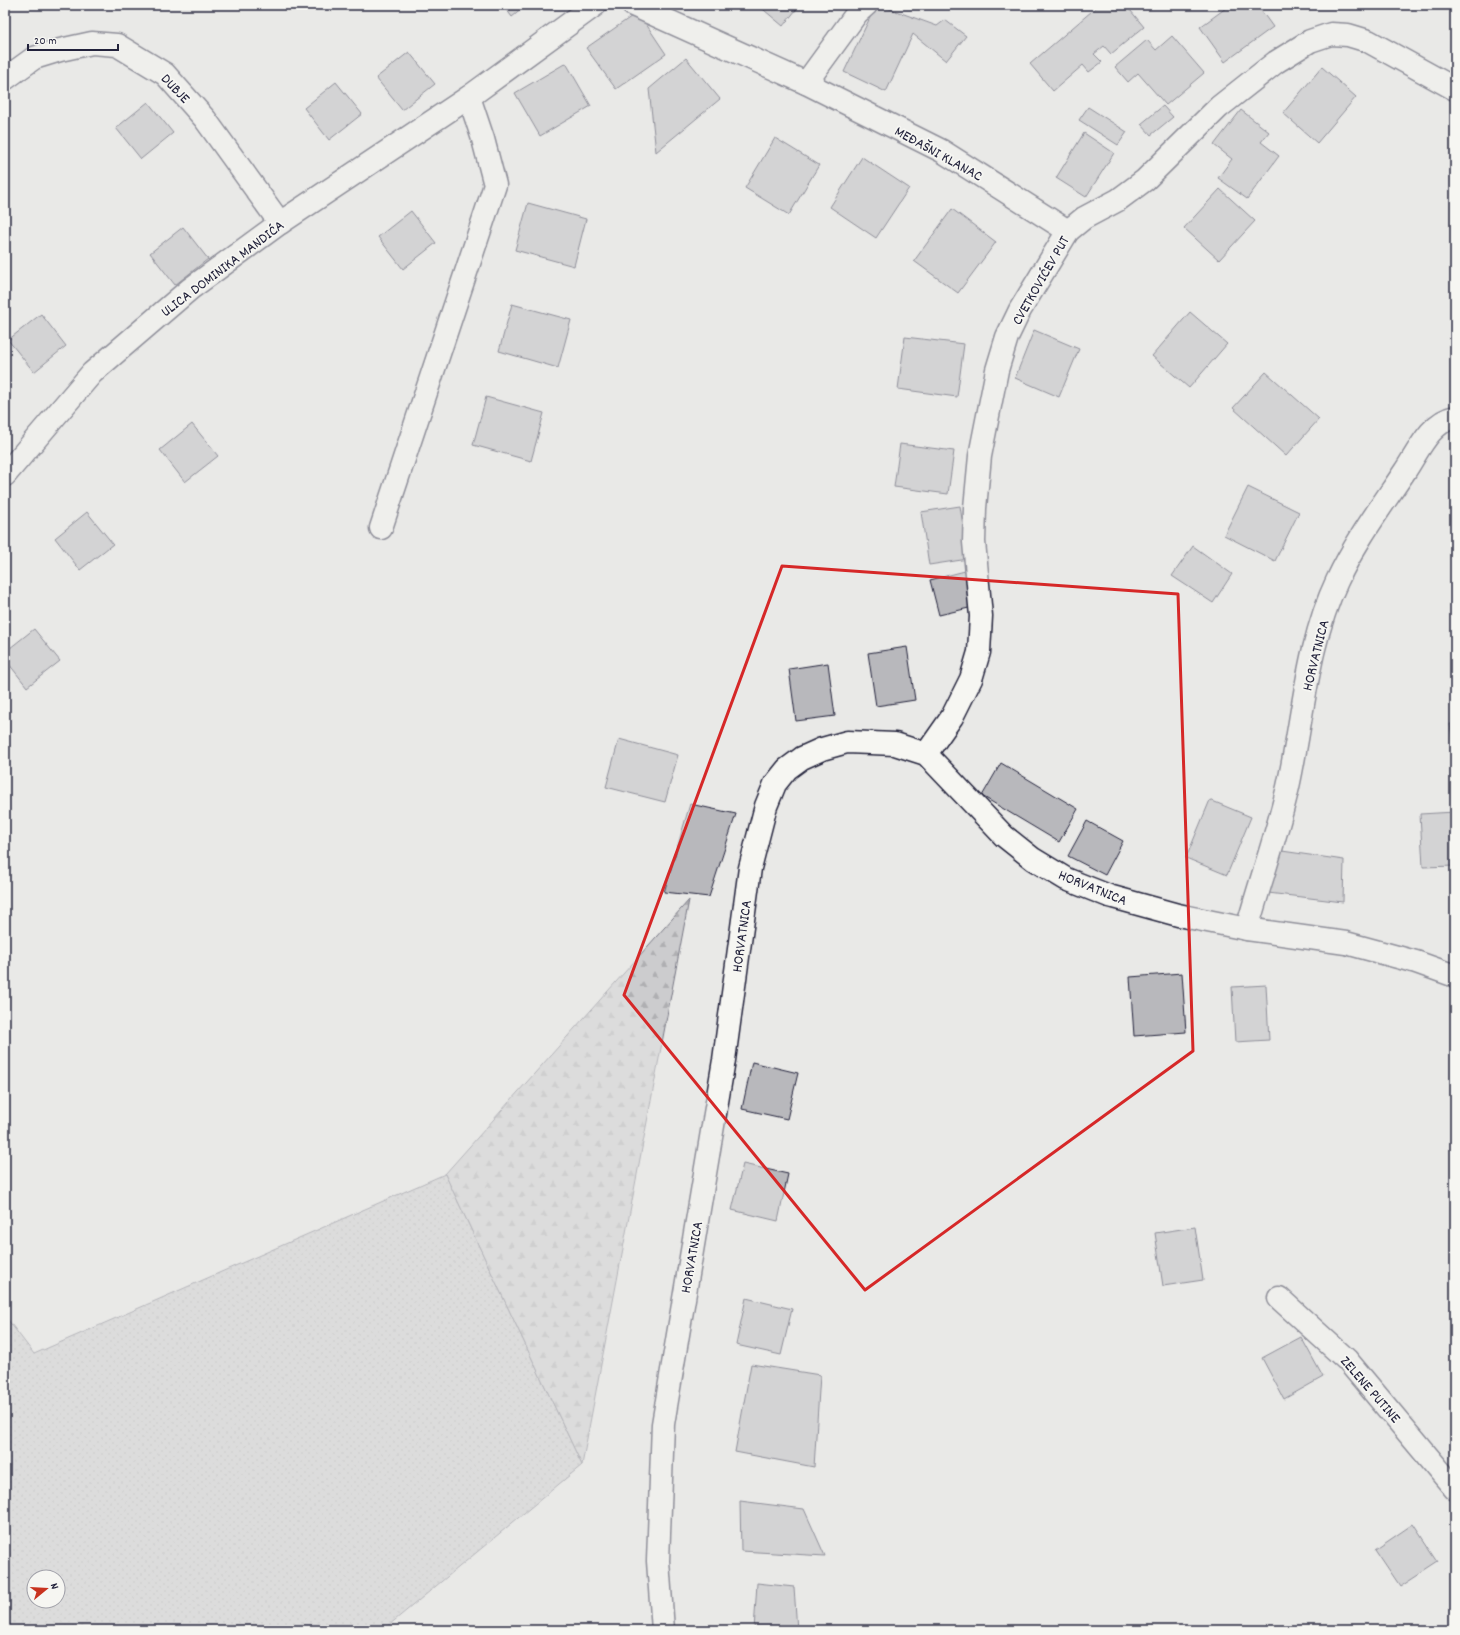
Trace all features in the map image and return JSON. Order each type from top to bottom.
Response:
[{"type":"street","name":"ULICA DOMINIKA MANDIĆA","points":[[5,474],[92,373],[190,288],[280,223],[468,96],[595,5]]},
{"type":"street","name":"MEĐAŠNI KLANAC","points":[[633,5],[806,83],[942,151],[1068,231]]},
{"type":"street","points":[[806,83],[857,13],[866,5]]},
{"type":"street","name":"CVETKOVIĆEV PUT","points":[[926,754],[952,717],[971,679],[979,652],[981,616],[974,542],[975,508],[980,456],[997,370],[1007,337],[1020,310],[1068,231],[1084,218],[1118,200],[1145,180],[1219,107],[1276,62],[1310,41],[1331,34],[1348,35],[1368,41],[1455,88]]},
{"type":"street","name":"DUBJE","points":[[5,79],[34,58],[60,50],[92,43],[116,45],[165,74],[205,119],[280,223]]},
{"type":"street","points":[[381,528],[495,185],[484,139],[468,96]]},
{"type":"street","name":"HORVATNICA","points":[[1247,929],[1288,787],[1306,690],[1320,627],[1337,582],[1365,532],[1432,430],[1450,418],[1455,417]]},
{"type":"street","name":"HORVATNICA","points":[[663,1630],[658,1561],[663,1424],[724,1060],[750,868],[766,806],[775,784],[787,769],[802,758],[822,749],[847,742],[877,742],[895,744],[926,754],[1004,836],[1033,859],[1066,879],[1116,899],[1178,915],[1247,929],[1346,943],[1416,962],[1455,976]]},
{"type":"street","name":"ZELENE PUTINE","points":[[1279,1298],[1347,1360],[1455,1488]]},
{"type":"highlighted area","points":[[782,566],[1178,594],[1193,1051],[865,1290],[624,995]]},
{"type":"green space","points":[[689,900],[582,1465],[445,1174]]},
{"type":"green space","points":[[445,1174],[582,1465],[383,1630],[5,1630],[5,1316],[34,1354]]},
{"type":"building","points":[[503,5],[527,5],[512,17]]},
{"type":"building","points":[[758,5],[800,5],[783,26]]},
{"type":"building","points":[[876,5],[937,26],[945,20],[966,36],[946,61],[913,34],[886,92],[844,72]]},
{"type":"building","points":[[1099,5],[1126,5],[1144,27],[1111,54],[1104,46],[1094,54],[1102,62],[1089,72],[1083,65],[1053,91],[1030,64]]},
{"type":"building","points":[[1230,5],[1257,5],[1273,27],[1225,62],[1200,27]]},
{"type":"building","points":[[638,12],[666,54],[616,89],[586,48]]},
{"type":"building","points":[[1172,36],[1204,73],[1166,105],[1138,73],[1128,82],[1115,67],[1147,40],[1156,50]]},
{"type":"building","points":[[409,52],[435,84],[402,110],[376,78]]},
{"type":"building","points":[[686,58],[720,99],[656,152],[649,89]]},
{"type":"building","points":[[566,63],[591,106],[540,136],[515,93]]},
{"type":"building","points":[[1322,67],[1356,97],[1317,143],[1283,113]]},
{"type":"building","points":[[336,82],[362,114],[329,140],[304,108]]},
{"type":"building","points":[[148,102],[173,133],[141,159],[116,128]]},
{"type":"building","points":[[1163,106],[1173,117],[1151,135],[1141,124]]},
{"type":"building","points":[[1088,107],[1127,132],[1118,145],[1079,120]]},
{"type":"building","points":[[1241,110],[1269,132],[1261,142],[1279,156],[1247,199],[1218,178],[1232,159],[1214,145]]},
{"type":"building","points":[[1084,133],[1114,153],[1086,197],[1056,178]]},
{"type":"building","points":[[775,138],[819,165],[789,215],[745,188]]},
{"type":"building","points":[[862,157],[909,188],[876,238],[830,207]]},
{"type":"building","points":[[1220,189],[1255,221],[1219,260],[1184,228]]},
{"type":"building","points":[[528,203],[586,219],[574,266],[515,250]]},
{"type":"building","points":[[952,209],[996,242],[958,293],[914,261]]},
{"type":"building","points":[[411,211],[436,243],[403,269],[378,237]]},
{"type":"building","points":[[183,227],[208,259],[175,285],[150,253]]},
{"type":"building","points":[[512,304],[571,320],[558,368],[499,351]]},
{"type":"building","points":[[1190,312],[1227,344],[1189,388],[1152,356]]},
{"type":"building","points":[[41,314],[66,346],[34,372],[8,340]]},
{"type":"building","points":[[1034,330],[1079,349],[1059,397],[1015,378]]},
{"type":"building","points":[[905,337],[964,344],[957,397],[898,389]]},
{"type":"building","points":[[1266,372],[1319,419],[1286,456],[1233,408]]},
{"type":"building","points":[[486,397],[544,413],[531,461],[473,445]]},
{"type":"building","points":[[192,424],[218,456],[185,482],[160,450]]},
{"type":"building","points":[[900,444],[954,451],[948,494],[894,487]]},
{"type":"building","points":[[1248,487],[1299,512],[1275,561],[1224,535]]},
{"type":"building","points":[[960,506],[968,559],[929,565],[921,512]]},
{"type":"building","points":[[87,512],[113,544],[80,570],[55,538]]},
{"type":"building","points":[[1193,546],[1232,574],[1213,603],[1172,576]]},
{"type":"building","points":[[965,571],[973,607],[939,615],[930,580]]},
{"type":"building","points":[[34,629],[60,661],[27,687],[5,659],[5,652]]},
{"type":"building","points":[[907,647],[915,700],[876,706],[868,653]]},
{"type":"building","points":[[828,663],[835,716],[796,721],[789,669]]},
{"type":"building","points":[[1450,724],[1455,724],[1455,758]]},
{"type":"building","points":[[619,739],[678,755],[665,802],[606,787]]},
{"type":"building","points":[[1001,763],[1078,809],[1059,842],[982,796]]},
{"type":"building","points":[[1210,800],[1251,817],[1227,875],[1186,858]]},
{"type":"building","points":[[690,804],[736,814],[709,897],[664,892]]},
{"type":"building","points":[[1455,812],[1455,866],[1423,867],[1420,814]]},
{"type":"building","points":[[1087,821],[1123,841],[1105,875],[1068,856]]},
{"type":"building","points":[[1282,851],[1344,860],[1343,902],[1268,893]]},
{"type":"building","points":[[1182,973],[1186,1032],[1134,1036],[1130,977]]},
{"type":"building","points":[[1266,985],[1269,1040],[1235,1042],[1232,987]]},
{"type":"building","points":[[752,1062],[798,1073],[787,1119],[742,1109]]},
{"type":"building","points":[[743,1164],[788,1174],[778,1221],[732,1210]]},
{"type":"building","points":[[1195,1227],[1203,1280],[1163,1286],[1155,1233]]},
{"type":"building","points":[[746,1298],[792,1309],[781,1355],[736,1345]]},
{"type":"building","points":[[1301,1337],[1323,1377],[1284,1399],[1262,1358]]},
{"type":"building","points":[[751,1364],[820,1375],[814,1467],[735,1452]]},
{"type":"building","points":[[740,1501],[804,1509],[825,1556],[741,1551]]},
{"type":"building","points":[[1413,1524],[1438,1562],[1400,1587],[1375,1550]]},
{"type":"building","points":[[757,1583],[794,1587],[797,1630],[754,1630]]}]
